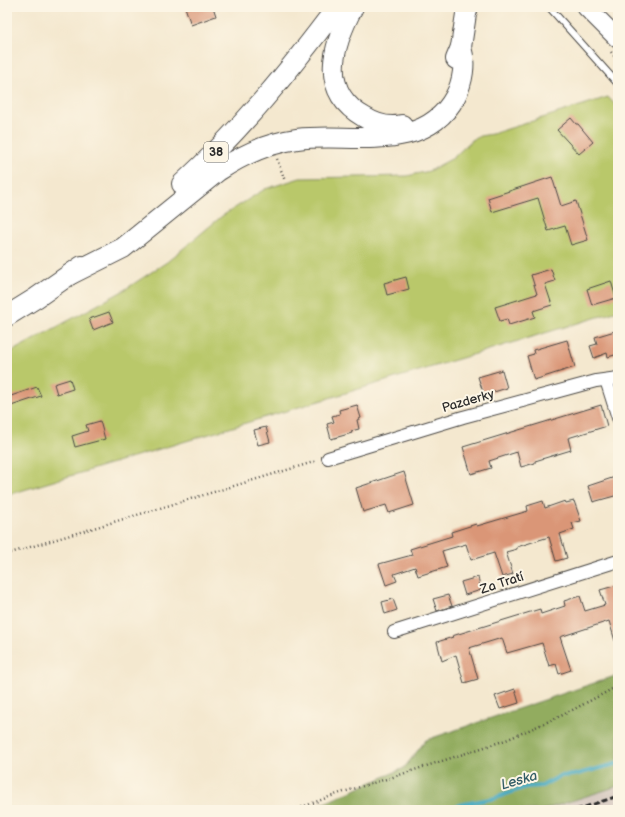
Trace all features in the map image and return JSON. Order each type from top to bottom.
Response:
[{"type":"main road","name":"38","points":[[7,316],[71,274],[126,233],[158,206],[225,143],[278,84],[337,7]]},
{"type":"main road","points":[[353,7],[334,53],[333,66],[335,82],[339,93],[352,110],[371,122],[381,125],[399,125],[418,120],[428,114],[447,92],[455,62],[461,47],[468,7]]},
{"type":"main road","points":[[586,7],[618,39]]},
{"type":"main road","points":[[599,7],[618,34]]},
{"type":"main road","points":[[71,274],[123,248],[218,170],[234,160],[263,147],[297,139],[370,137],[407,134],[426,127],[447,110],[458,91],[463,71],[464,56],[461,47]]},
{"type":"street","name":"Pazderky","points":[[328,458],[463,417],[596,381],[618,378]]},
{"type":"street","points":[[606,380],[618,418]]},
{"type":"street","name":"Za Tratí","points":[[394,632],[618,561]]},
{"type":"lane","points":[[549,7],[618,84]]},
{"type":"path","points":[[611,7],[618,15]]},
{"type":"path","points":[[276,153],[285,181]]},
{"type":"path","points":[[7,554],[328,458]]},
{"type":"path","points":[[294,810],[337,794],[506,740],[563,715],[618,686]]},
{"type":"shaded area","points":[[618,786],[618,807],[609,810],[543,810]]},
{"type":"green space","points":[[608,97],[618,108],[618,311],[7,495],[7,354],[121,292],[167,262],[222,216],[265,189],[300,178],[407,176],[429,171],[453,158],[472,140],[480,136],[492,134]]},
{"type":"green space","points":[[618,675],[618,786],[543,810],[302,810],[329,801],[404,768],[426,740]]},
{"type":"building","points":[[185,7],[213,7],[216,16],[191,25]]},
{"type":"building","points":[[571,118],[593,142],[579,154],[557,130]]},
{"type":"building","points":[[552,177],[561,206],[576,201],[588,240],[571,245],[565,226],[548,231],[538,198],[492,212],[488,198]]},
{"type":"building","points":[[551,269],[555,281],[545,284],[552,305],[533,311],[535,317],[509,325],[507,319],[500,321],[495,307],[537,294],[531,275]]},
{"type":"building","points":[[406,277],[409,289],[387,295],[384,283]]},
{"type":"building","points":[[611,281],[616,298],[592,305],[587,289]]},
{"type":"building","points":[[109,312],[113,322],[93,330],[89,319]]},
{"type":"building","points":[[618,330],[618,354],[608,357],[607,353],[594,358],[590,346],[597,344],[595,337]]},
{"type":"building","points":[[567,340],[575,367],[534,380],[527,356],[534,354],[533,350]]},
{"type":"building","points":[[502,370],[507,388],[484,395],[478,377]]},
{"type":"building","points":[[70,379],[73,389],[57,394],[54,384]]},
{"type":"building","points":[[37,387],[41,396],[11,406],[8,397]]},
{"type":"building","points":[[357,405],[361,418],[357,420],[359,429],[351,431],[352,433],[331,439],[327,424],[334,422],[332,416],[340,414],[339,410]]},
{"type":"building","points":[[601,405],[607,426],[568,438],[571,450],[521,467],[517,452],[489,461],[491,468],[471,474],[463,447]]},
{"type":"building","points":[[100,421],[105,439],[75,447],[72,436],[88,431],[86,425]]},
{"type":"building","points":[[266,427],[270,442],[258,445],[254,430]]},
{"type":"building","points":[[404,472],[414,505],[389,513],[386,505],[363,512],[356,488]]},
{"type":"building","points":[[618,476],[618,495],[593,502],[588,486]]},
{"type":"building","points":[[543,501],[545,508],[565,501],[566,503],[574,501],[581,521],[572,523],[574,529],[560,534],[567,558],[556,561],[549,537],[506,552],[513,574],[502,577],[494,553],[471,560],[466,544],[442,551],[447,567],[418,576],[415,567],[394,574],[397,581],[386,585],[379,564],[412,555],[410,549],[452,536],[451,532],[528,511],[527,506]]},
{"type":"building","points":[[478,577],[481,590],[465,595],[461,582]]},
{"type":"building","points":[[618,585],[618,640],[615,641],[609,621],[560,637],[571,670],[559,674],[556,664],[549,666],[542,643],[507,653],[502,638],[469,648],[478,679],[464,683],[456,655],[442,661],[437,642],[540,609],[541,614],[565,606],[564,601],[580,596],[585,611],[605,605],[600,590]]},
{"type":"building","points":[[448,595],[452,606],[437,611],[433,599]]},
{"type":"building","points":[[393,599],[397,610],[385,614],[382,602]]},
{"type":"building","points":[[515,689],[519,703],[500,709],[495,696]]},
{"type":"waterway","name":"Leska","points":[[447,810],[459,805],[495,798],[526,787],[542,786],[560,776],[574,775],[618,763]]},
{"type":"railway","points":[[576,810],[618,796]]}]
